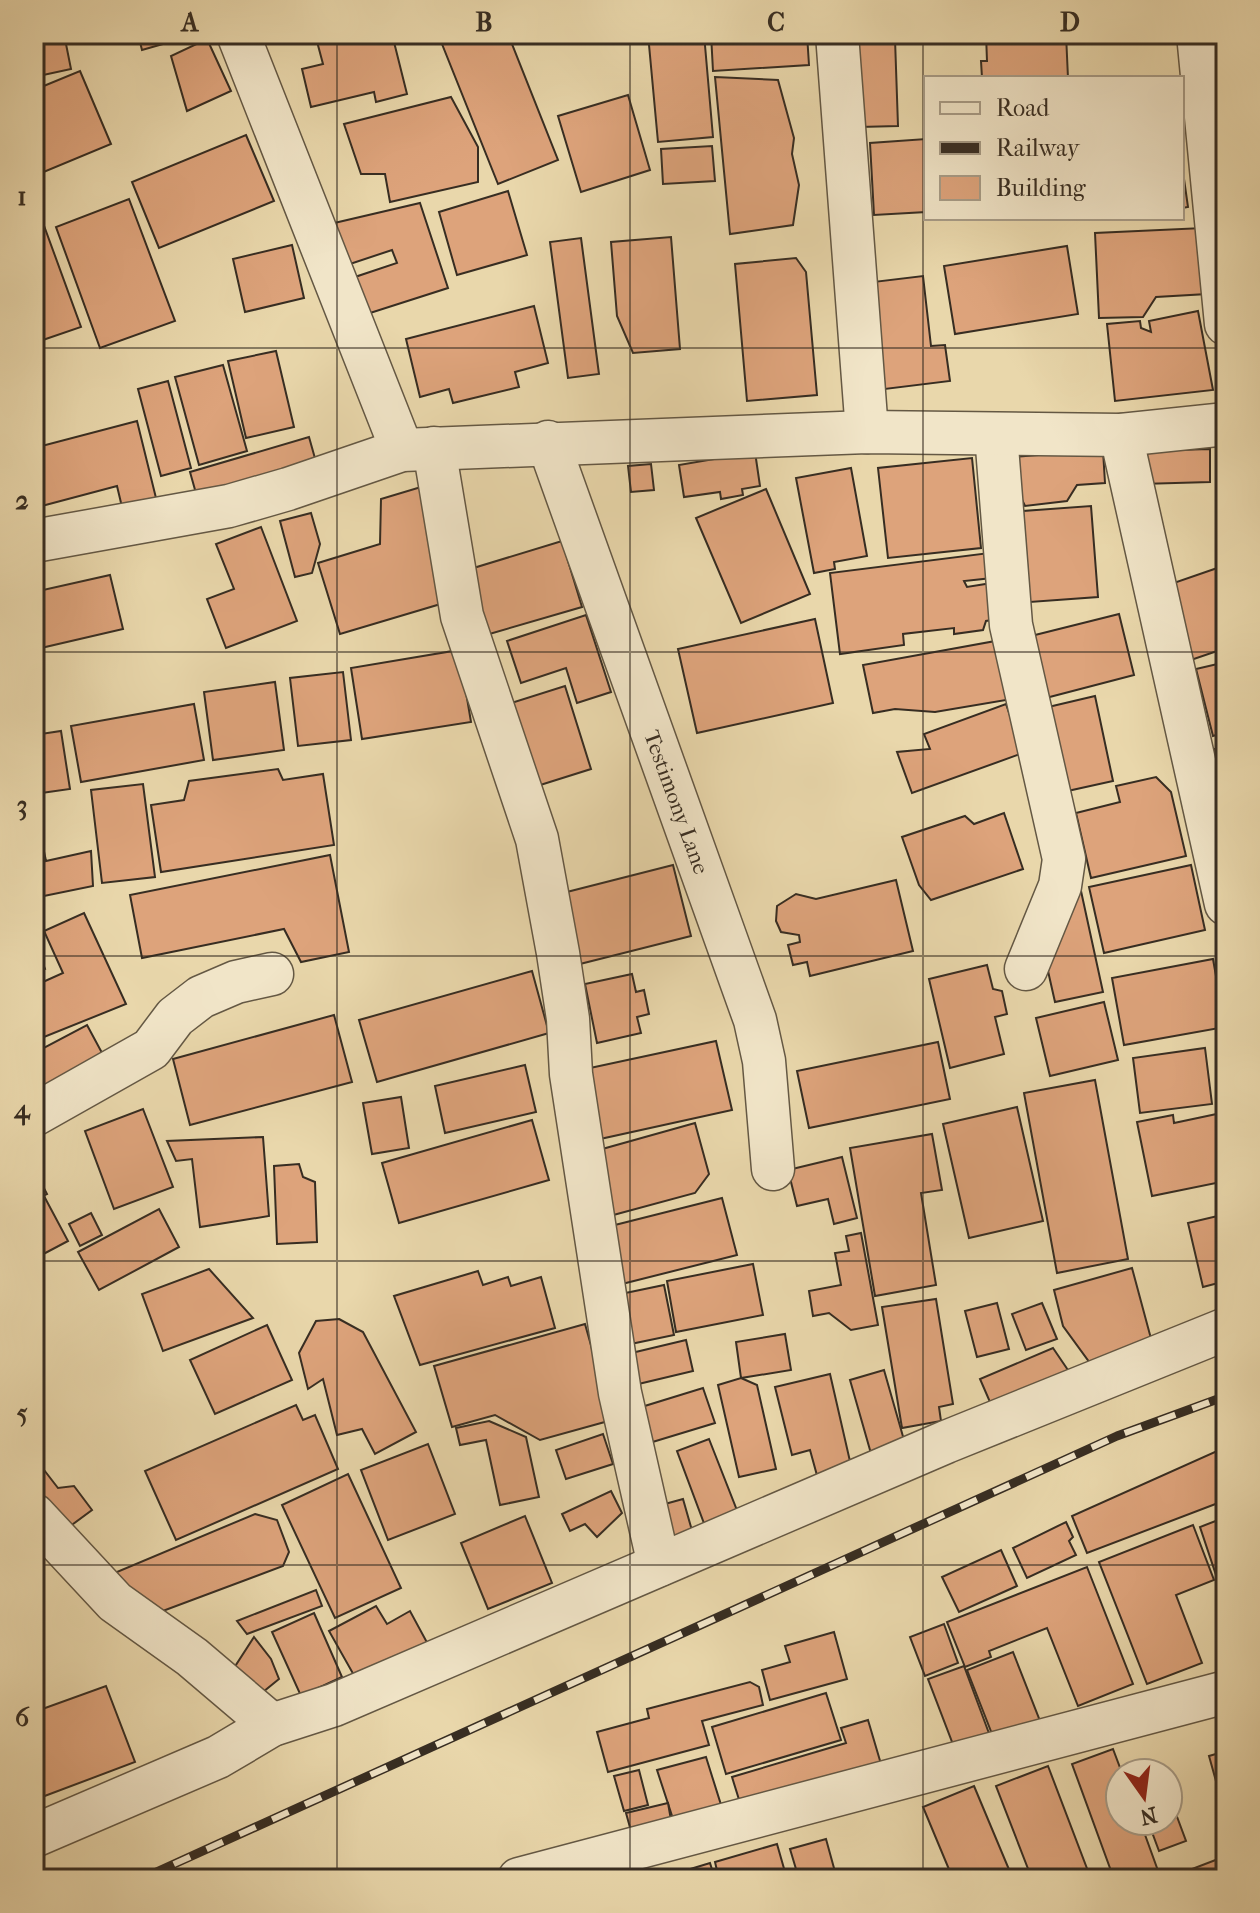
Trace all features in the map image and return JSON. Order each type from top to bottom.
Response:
[{"type":"street","points":[[238,34],[418,449],[462,616],[537,839],[564,993],[571,1074],[620,1393],[659,1565]]},
{"type":"street","points":[[837,34],[867,432]]},
{"type":"street","points":[[1198,34],[1226,324]]},
{"type":"street","points":[[34,541],[229,506],[418,449],[867,432],[1121,435],[1226,424]]},
{"type":"street","points":[[996,434],[1011,625],[1064,859],[1060,886],[1026,969]]},
{"type":"street","points":[[1121,435],[1226,904]]},
{"type":"street","name":"Testimony Lane","points":[[548,442],[755,1020],[764,1061],[773,1169]]},
{"type":"street","points":[[34,1115],[151,1049],[175,1017],[201,997],[236,982],[272,974]]},
{"type":"street","points":[[34,1836],[218,1757],[272,1725],[334,1705],[946,1442],[1226,1329]]},
{"type":"street","points":[[34,1515],[115,1602],[192,1657],[272,1725]]},
{"type":"street","points":[[519,1879],[1226,1692]]},
{"type":"building","points":[[34,34],[64,34],[71,69],[34,77]]},
{"type":"building","points":[[138,34],[198,34],[142,50]]},
{"type":"building","points":[[315,34],[392,34],[407,94],[376,102],[374,92],[311,107],[302,69],[323,64]]},
{"type":"building","points":[[438,34],[508,34],[558,160],[498,184]]},
{"type":"building","points":[[648,34],[704,34],[713,137],[658,142]]},
{"type":"building","points":[[711,34],[807,34],[809,65],[713,71]]},
{"type":"building","points":[[986,34],[1066,34],[1068,76],[982,76],[981,61],[987,61]]},
{"type":"building","points":[[207,39],[231,91],[187,111],[171,56]]},
{"type":"building","points":[[895,39],[898,126],[859,127],[857,40]]},
{"type":"building","points":[[80,71],[111,144],[34,176],[34,90]]},
{"type":"building","points":[[715,77],[778,80],[794,138],[792,154],[799,185],[793,225],[730,234]]},
{"type":"building","points":[[628,95],[650,170],[581,192],[558,116]]},
{"type":"building","points":[[451,97],[478,147],[478,182],[390,202],[385,174],[361,174],[344,124]]},
{"type":"building","points":[[246,135],[274,201],[159,248],[132,182]]},
{"type":"building","points":[[924,139],[924,212],[874,215],[870,143]]},
{"type":"building","points":[[712,146],[715,181],[663,184],[661,149]]},
{"type":"building","points":[[1184,179],[1188,207],[1184,208]]},
{"type":"building","points":[[508,191],[527,255],[457,275],[439,212]]},
{"type":"building","points":[[129,199],[175,321],[100,348],[56,227]]},
{"type":"building","points":[[420,203],[448,288],[367,314],[355,277],[397,263],[392,250],[344,266],[330,224]]},
{"type":"building","points":[[39,212],[81,327],[34,343],[34,213]]},
{"type":"building","points":[[1203,228],[1207,294],[1156,297],[1143,317],[1099,318],[1095,233]]},
{"type":"building","points":[[671,237],[680,349],[633,353],[617,316],[611,242]]},
{"type":"building","points":[[581,238],[599,374],[568,378],[550,242]]},
{"type":"building","points":[[292,245],[304,298],[245,312],[233,259]]},
{"type":"building","points":[[1067,246],[1078,314],[955,334],[944,266]]},
{"type":"building","points":[[796,258],[806,272],[817,395],[747,401],[735,264]]},
{"type":"building","points":[[923,276],[931,346],[945,345],[950,381],[885,389],[873,282]]},
{"type":"building","points":[[534,306],[548,363],[515,372],[519,387],[453,403],[449,389],[420,397],[406,339]]},
{"type":"building","points":[[1198,311],[1213,390],[1115,401],[1107,324],[1140,321],[1141,328],[1151,332],[1149,321]]},
{"type":"building","points":[[276,351],[294,427],[246,438],[228,361]]},
{"type":"building","points":[[223,365],[247,451],[199,465],[175,377]]},
{"type":"building","points":[[168,381],[191,468],[161,476],[138,389]]},
{"type":"building","points":[[137,421],[156,498],[122,507],[117,486],[38,507],[34,490],[34,448]]},
{"type":"building","points":[[309,437],[318,469],[199,504],[190,472]]},
{"type":"building","points":[[1210,449],[1210,482],[1141,484],[1141,451]]},
{"type":"building","points":[[1103,450],[1105,483],[1077,485],[1067,501],[1025,506],[1016,487],[1014,457]]},
{"type":"building","points":[[755,452],[760,486],[742,489],[743,495],[721,499],[720,492],[684,497],[679,465]]},
{"type":"building","points":[[972,458],[981,548],[888,558],[878,468]]},
{"type":"building","points":[[651,464],[654,490],[631,492],[628,466]]},
{"type":"building","points":[[851,468],[867,556],[834,562],[835,569],[814,573],[796,478]]},
{"type":"building","points":[[421,487],[454,600],[340,634],[318,563],[380,544],[381,499]]},
{"type":"building","points":[[766,489],[810,594],[741,623],[696,518]]},
{"type":"building","points":[[1091,506],[1098,597],[1030,602],[1023,511]]},
{"type":"building","points":[[311,513],[320,544],[312,573],[295,577],[280,521]]},
{"type":"building","points":[[261,527],[297,621],[226,648],[207,599],[234,589],[216,544]]},
{"type":"building","points":[[562,541],[582,607],[486,635],[467,570]]},
{"type":"building","points":[[989,553],[992,578],[964,581],[967,587],[992,583],[998,619],[986,621],[983,630],[954,634],[954,628],[903,634],[904,645],[840,654],[830,573]]},
{"type":"building","points":[[1226,565],[1226,648],[1188,661],[1162,587]]},
{"type":"building","points":[[110,575],[123,629],[41,648],[34,620],[34,592]]},
{"type":"building","points":[[1119,614],[1134,675],[1042,699],[1027,637]]},
{"type":"building","points":[[586,615],[611,692],[577,703],[566,668],[521,683],[507,641]]},
{"type":"building","points":[[815,619],[833,703],[697,733],[678,649]]},
{"type":"building","points":[[1001,640],[1012,699],[935,712],[895,709],[873,713],[863,665]]},
{"type":"building","points":[[459,650],[471,722],[362,739],[351,668]]},
{"type":"building","points":[[1226,662],[1226,732],[1213,736],[1196,669]]},
{"type":"building","points":[[343,672],[351,740],[298,746],[290,678]]},
{"type":"building","points":[[275,682],[284,750],[213,760],[204,692]]},
{"type":"building","points":[[565,686],[591,769],[534,787],[508,704]]},
{"type":"building","points":[[1095,696],[1113,781],[1063,792],[1044,708]]},
{"type":"building","points":[[194,704],[204,760],[81,782],[71,726]]},
{"type":"building","points":[[1006,704],[1023,753],[912,793],[897,752],[930,749],[924,734]]},
{"type":"building","points":[[61,731],[70,789],[34,794],[34,735]]},
{"type":"building","points":[[1226,746],[1226,797],[1215,749]]},
{"type":"building","points":[[278,769],[283,780],[323,774],[334,845],[161,872],[151,805],[184,800],[189,781]]},
{"type":"building","points":[[1156,777],[1171,792],[1186,856],[1091,878],[1076,813],[1120,802],[1116,786]]},
{"type":"building","points":[[143,784],[155,877],[102,883],[91,790]]},
{"type":"building","points":[[34,804],[46,861],[91,851],[93,886],[34,898]]},
{"type":"building","points":[[1004,813],[1023,869],[931,900],[919,885],[902,837],[965,816],[974,824]]},
{"type":"building","points":[[330,855],[349,952],[301,962],[284,929],[142,958],[130,895]]},
{"type":"building","points":[[673,865],[691,936],[572,966],[555,895]]},
{"type":"building","points":[[1191,865],[1205,930],[1104,953],[1089,887]]},
{"type":"building","points":[[896,880],[913,951],[810,976],[807,962],[793,965],[788,945],[800,942],[799,935],[781,932],[776,921],[777,906],[796,894],[816,899]]},
{"type":"building","points":[[1081,891],[1103,992],[1055,1002],[1048,971],[1071,893]]},
{"type":"building","points":[[84,913],[126,1004],[34,1041],[34,986],[63,973],[44,931]]},
{"type":"building","points":[[34,940],[45,969],[34,973]]},
{"type":"building","points":[[1213,959],[1225,1027],[1124,1045],[1112,978]]},
{"type":"building","points":[[987,965],[993,989],[1002,991],[1007,1014],[995,1017],[1004,1054],[950,1068],[929,979]]},
{"type":"building","points":[[532,971],[549,1033],[377,1082],[359,1020]]},
{"type":"building","points":[[632,974],[636,992],[644,990],[649,1014],[637,1017],[641,1033],[597,1043],[585,984]]},
{"type":"building","points":[[1104,1002],[1118,1060],[1050,1076],[1036,1018]]},
{"type":"building","points":[[334,1015],[352,1082],[190,1125],[173,1059]]},
{"type":"building","points":[[87,1025],[108,1064],[46,1097],[34,1075],[34,1053]]},
{"type":"building","points":[[716,1041],[732,1110],[591,1141],[576,1071]]},
{"type":"building","points":[[938,1042],[950,1099],[809,1128],[797,1071]]},
{"type":"building","points":[[1205,1048],[1212,1104],[1140,1113],[1133,1058]]},
{"type":"building","points":[[525,1065],[536,1112],[445,1133],[435,1086]]},
{"type":"building","points":[[1095,1080],[1128,1259],[1057,1273],[1024,1093]]},
{"type":"building","points":[[401,1097],[409,1148],[372,1154],[363,1103]]},
{"type":"building","points":[[1017,1107],[1043,1221],[969,1238],[943,1124]]},
{"type":"building","points":[[143,1109],[173,1187],[114,1209],[85,1131]]},
{"type":"building","points":[[1226,1112],[1226,1181],[1152,1196],[1137,1122],[1173,1115],[1174,1123]]},
{"type":"building","points":[[532,1120],[549,1180],[399,1223],[382,1163]]},
{"type":"building","points":[[695,1123],[709,1174],[695,1193],[606,1217],[588,1153]]},
{"type":"building","points":[[932,1134],[942,1190],[921,1193],[936,1285],[875,1296],[850,1148]]},
{"type":"building","points":[[263,1137],[269,1216],[200,1227],[192,1159],[176,1161],[167,1141]]},
{"type":"building","points":[[842,1157],[857,1218],[834,1224],[828,1199],[797,1206],[788,1170]]},
{"type":"building","points":[[299,1164],[303,1177],[315,1182],[317,1242],[277,1244],[274,1166]]},
{"type":"building","points":[[34,1169],[47,1194],[34,1200]]},
{"type":"building","points":[[44,1196],[68,1241],[34,1259],[34,1201]]},
{"type":"building","points":[[722,1198],[737,1255],[614,1286],[599,1229]]},
{"type":"building","points":[[159,1209],[179,1247],[99,1290],[78,1252]]},
{"type":"building","points":[[91,1213],[102,1235],[80,1246],[69,1224]]},
{"type":"building","points":[[1226,1214],[1226,1281],[1203,1287],[1188,1223]]},
{"type":"building","points":[[861,1233],[878,1325],[851,1330],[829,1313],[813,1316],[809,1291],[841,1285],[835,1253],[849,1251],[846,1236]]},
{"type":"building","points":[[753,1264],[763,1315],[676,1332],[667,1281]]},
{"type":"building","points":[[1132,1268],[1153,1346],[1090,1363],[1063,1326],[1054,1290]]},
{"type":"building","points":[[209,1269],[253,1318],[163,1351],[142,1294]]},
{"type":"building","points":[[478,1271],[483,1285],[508,1277],[511,1286],[541,1277],[555,1328],[420,1365],[394,1296]]},
{"type":"building","points":[[664,1285],[674,1335],[621,1346],[611,1296]]},
{"type":"building","points":[[936,1299],[953,1404],[939,1407],[941,1421],[902,1428],[882,1307]]},
{"type":"building","points":[[997,1303],[1009,1349],[977,1357],[965,1311]]},
{"type":"building","points":[[1042,1303],[1057,1339],[1026,1350],[1012,1314]]},
{"type":"building","points":[[339,1319],[363,1332],[416,1432],[375,1454],[362,1429],[337,1435],[323,1379],[308,1389],[299,1353],[316,1321]]},
{"type":"building","points":[[585,1324],[612,1420],[540,1440],[495,1415],[452,1427],[434,1366]]},
{"type":"building","points":[[267,1325],[292,1380],[215,1414],[190,1360]]},
{"type":"building","points":[[785,1334],[791,1370],[741,1378],[736,1342]]},
{"type":"building","points":[[686,1340],[693,1371],[630,1386],[623,1355]]},
{"type":"building","points":[[1053,1348],[1072,1376],[993,1409],[980,1379]]},
{"type":"building","points":[[884,1370],[906,1447],[872,1457],[850,1380]]},
{"type":"building","points":[[830,1374],[852,1470],[818,1479],[810,1450],[792,1455],[775,1387]]},
{"type":"building","points":[[741,1378],[757,1385],[776,1469],[739,1477],[718,1385]]},
{"type":"building","points":[[703,1388],[715,1423],[646,1444],[635,1409]]},
{"type":"building","points":[[296,1405],[303,1420],[315,1415],[338,1469],[176,1540],[145,1471]]},
{"type":"building","points":[[489,1421],[526,1437],[539,1497],[500,1505],[486,1440],[460,1445],[456,1428]]},
{"type":"building","points":[[603,1434],[613,1464],[566,1479],[556,1450]]},
{"type":"building","points":[[709,1439],[738,1513],[705,1526],[677,1451]]},
{"type":"building","points":[[428,1444],[455,1514],[388,1540],[361,1470]]},
{"type":"building","points":[[1226,1447],[1226,1500],[1087,1553],[1072,1516]]},
{"type":"building","points":[[34,1457],[58,1488],[74,1486],[92,1510],[42,1547],[34,1537]]},
{"type":"building","points":[[348,1474],[401,1588],[335,1618],[282,1505]]},
{"type":"building","points":[[611,1491],[622,1513],[597,1537],[585,1524],[570,1531],[562,1514]]},
{"type":"building","points":[[683,1499],[693,1534],[663,1542],[654,1507]]},
{"type":"building","points":[[255,1514],[277,1520],[289,1552],[283,1566],[128,1624],[105,1577]]},
{"type":"building","points":[[525,1516],[552,1583],[488,1609],[461,1543]]},
{"type":"building","points":[[1226,1517],[1226,1605],[1200,1527]]},
{"type":"building","points":[[1066,1522],[1073,1537],[1069,1541],[1076,1555],[1027,1578],[1013,1548]]},
{"type":"building","points":[[1193,1525],[1214,1580],[1176,1595],[1202,1663],[1147,1684],[1099,1562]]},
{"type":"building","points":[[1001,1550],[1017,1586],[959,1612],[942,1577]]},
{"type":"building","points":[[1087,1567],[1133,1684],[1078,1706],[1047,1628],[989,1651],[991,1657],[965,1667],[947,1622]]},
{"type":"building","points":[[316,1590],[322,1606],[247,1634],[237,1621]]},
{"type":"building","points":[[376,1606],[387,1624],[410,1611],[430,1648],[360,1686],[329,1631]]},
{"type":"building","points":[[314,1613],[342,1677],[301,1696],[272,1632]]},
{"type":"building","points":[[944,1624],[958,1663],[925,1676],[910,1637]]},
{"type":"building","points":[[834,1632],[847,1679],[770,1700],[762,1670],[790,1662],[785,1646]]},
{"type":"building","points":[[254,1637],[271,1659],[279,1679],[258,1696],[234,1668]]},
{"type":"building","points":[[1013,1652],[1040,1721],[994,1739],[967,1670]]},
{"type":"building","points":[[964,1666],[990,1736],[954,1747],[928,1679]]},
{"type":"building","points":[[750,1682],[759,1687],[763,1705],[702,1721],[709,1745],[608,1772],[597,1732],[649,1718],[647,1709]]},
{"type":"building","points":[[106,1686],[135,1762],[34,1800],[34,1712]]},
{"type":"building","points":[[826,1693],[841,1740],[726,1774],[712,1727]]},
{"type":"building","points":[[868,1720],[881,1764],[741,1806],[732,1777],[846,1743],[841,1728]]},
{"type":"building","points":[[1113,1749],[1116,1757],[1104,1757],[1104,1837],[1146,1837],[1161,1879],[1114,1879],[1072,1764]]},
{"type":"building","points":[[1226,1751],[1226,1817],[1209,1756]]},
{"type":"building","points":[[706,1757],[722,1808],[675,1825],[657,1770]]},
{"type":"building","points":[[1048,1766],[1091,1879],[1032,1879],[996,1786]]},
{"type":"building","points":[[639,1770],[648,1805],[624,1811],[614,1776]]},
{"type":"building","points":[[974,1786],[1013,1879],[953,1879],[923,1807]]},
{"type":"building","points":[[668,1803],[671,1820],[631,1831],[626,1813]]},
{"type":"building","points":[[1184,1836],[1186,1841],[1159,1851],[1154,1837]]},
{"type":"building","points":[[826,1839],[837,1879],[799,1879],[790,1849]]},
{"type":"building","points":[[777,1844],[787,1879],[719,1879],[715,1862]]},
{"type":"building","points":[[1226,1856],[1226,1879],[1171,1877]]},
{"type":"building","points":[[710,1863],[715,1879],[676,1879],[674,1874]]},
{"type":"railway","points":[[141,1879],[1117,1436],[1226,1396]]}]
